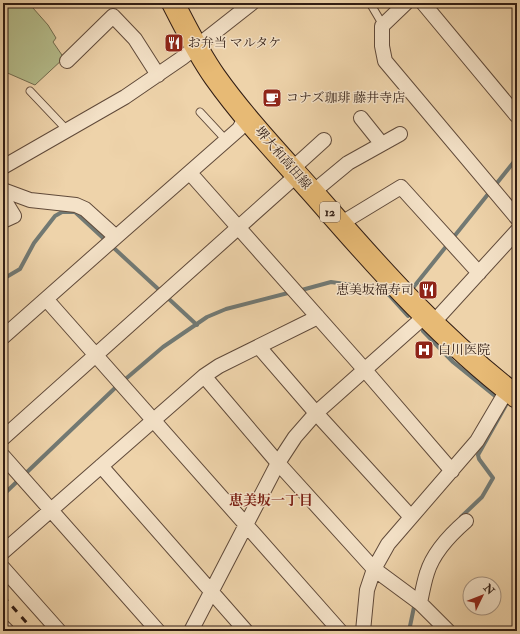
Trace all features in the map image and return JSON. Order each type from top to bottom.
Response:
[{"type":"main road","name":"堺大和高田線","points":[[173,3],[195,46],[214,76],[246,117],[340,224],[429,320],[514,394]]},
{"type":"street","points":[[3,167],[125,97],[158,75],[252,3]]},
{"type":"street","points":[[406,3],[382,26],[382,46],[385,61],[517,218]]},
{"type":"street","points":[[424,3],[517,116]]},
{"type":"street","points":[[67,61],[113,16],[135,39],[158,75]]},
{"type":"street","points":[[3,337],[239,129],[246,117]]},
{"type":"street","points":[[361,118],[381,143]]},
{"type":"street","points":[[313,192],[348,163],[381,143],[400,134]]},
{"type":"street","points":[[3,438],[238,229],[295,172],[324,140]]},
{"type":"street","points":[[190,173],[238,229],[364,369],[452,471]]},
{"type":"street","points":[[340,224],[401,187],[479,273]]},
{"type":"street","points":[[3,190],[30,200],[76,205],[85,209],[111,241]]},
{"type":"street","points":[[3,198],[14,216],[3,221]]},
{"type":"street","points":[[191,631],[278,463],[295,437],[316,413],[364,369],[429,320],[479,273],[517,231]]},
{"type":"street","points":[[46,299],[340,631]]},
{"type":"street","points":[[3,552],[204,376],[219,366],[318,317]]},
{"type":"street","points":[[259,347],[316,413],[411,517]]},
{"type":"street","points":[[204,376],[278,463],[374,569],[420,603],[448,631]]},
{"type":"street","points":[[363,631],[367,590],[374,569],[388,544],[452,471],[514,394]]},
{"type":"street","points":[[3,456],[158,631]]},
{"type":"street","points":[[101,466],[246,631]]},
{"type":"street","points":[[420,603],[428,571],[434,559],[456,530],[466,521]]},
{"type":"street","points":[[3,568],[59,631]]},
{"type":"street","points":[[3,627],[7,631]]},
{"type":"lane","points":[[370,3],[382,26]]},
{"type":"lane","points":[[30,91],[67,130]]},
{"type":"lane","points":[[200,112],[226,140]]},
{"type":"green space","points":[[3,3],[38,3],[33,8],[48,25],[56,38],[53,42],[64,58],[35,85],[3,71]]},
{"type":"waterway","points":[[412,289],[517,158]]},
{"type":"waterway","points":[[3,279],[20,269],[34,243],[55,216],[62,212],[75,212],[197,325]]},
{"type":"waterway","points":[[298,291],[331,282],[373,288],[389,295],[408,316]]},
{"type":"waterway","points":[[3,495],[115,388],[163,347],[207,317],[226,309],[292,292]]},
{"type":"waterway","points":[[423,331],[453,362],[495,396]]},
{"type":"waterway","points":[[461,517],[482,497],[493,478],[479,459],[478,455],[506,405]]},
{"type":"waterway","points":[[409,631],[414,607]]},
{"type":"railway","points":[[3,596],[34,631]]},
{"type":"place","name":"お弁当 マルタケ","points":[[174,43]]},
{"type":"place","name":"コナズ珈琲 藤井寺店","points":[[272,98]]},
{"type":"place","name":"恵美坂福寿司","points":[[428,290]]},
{"type":"place","name":"白川医院","points":[[424,350]]},
{"type":"district","name":"恵美坂一丁目","points":[[271,500]]}]
